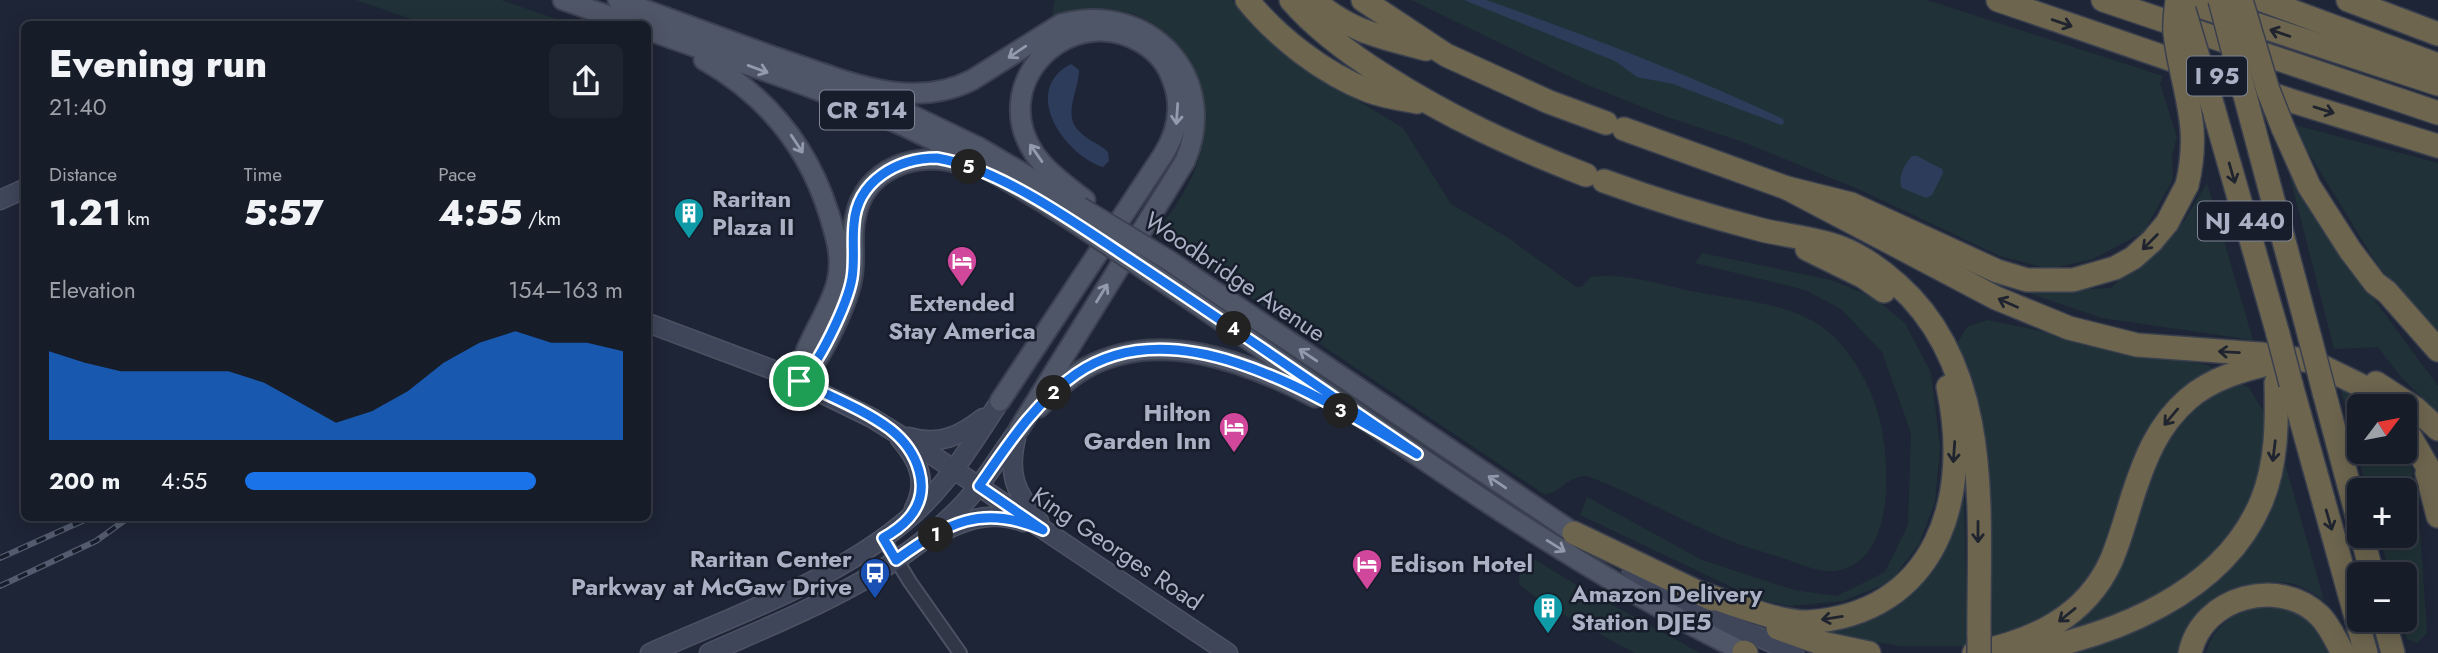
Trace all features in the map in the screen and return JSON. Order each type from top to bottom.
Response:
[{"type":"highway","points":[[1247,0],[1294,47],[1320,64],[1367,90],[1429,105]]},
{"type":"highway","points":[[1276,0],[1315,39],[1339,55],[1367,64]]},
{"type":"highway","points":[[1291,0],[1317,26],[1367,64],[1429,105],[1497,139],[1595,178],[1697,213],[1837,246],[1859,256],[1908,293],[1929,318],[1946,346],[1969,413],[1978,485],[1978,647],[2017,643],[2038,634],[2058,622],[2088,596],[2114,554],[2152,443],[2162,427],[2189,398],[2222,378],[2275,362],[2296,359]]},
{"type":"highway","points":[[1313,0],[1329,14],[1359,31],[1446,55]]},
{"type":"highway","points":[[1363,0],[1446,55],[1527,93],[1787,188],[1852,204],[1997,271],[2027,280],[2050,282],[2095,275],[2133,258],[2167,223],[2186,185],[2191,166],[2193,127],[2175,31],[2180,0]]},
{"type":"highway","name":"I 95","points":[[1998,0],[2188,66],[2438,146]]},
{"type":"highway","name":"I 95","points":[[2103,0],[2438,113]]},
{"type":"highway","name":"I 95","points":[[2180,0],[2438,84]]},
{"type":"highway","name":"NJ 440","points":[[2180,0],[2278,334],[2283,384],[2366,653]]},
{"type":"highway","name":"NJ 440","points":[[2220,0],[2347,478]]},
{"type":"highway","points":[[2241,0],[2268,90],[2294,157],[2327,216],[2375,283],[2380,296],[2438,370]]},
{"type":"highway","points":[[2262,0],[2438,65]]},
{"type":"highway","points":[[2348,0],[2438,34]]},
{"type":"highway","points":[[1787,188],[1996,298],[2069,328],[2137,345],[2296,359],[2327,367],[2345,368],[2369,378],[2416,409],[2438,429]]},
{"type":"highway","points":[[1700,593],[1783,620],[1807,622],[1859,612],[1891,597],[1918,571],[1931,554],[1942,530],[1950,500],[1955,440],[1953,410],[1946,375],[1933,346],[1898,301],[1864,277],[1769,232]]},
{"type":"highway","points":[[2375,283],[2387,292],[2438,350]]},
{"type":"highway","points":[[2327,367],[2372,394]]},
{"type":"highway","points":[[2018,653],[2065,644],[2119,625],[2192,584],[2227,555],[2254,518],[2270,477],[2283,384]]},
{"type":"highway","points":[[2417,448],[2438,485]]},
{"type":"highway","points":[[2424,460],[2438,516]]},
{"type":"highway","points":[[1574,533],[1792,634],[1844,649],[1870,653]]},
{"type":"highway","points":[[2190,653],[2198,632],[2217,611],[2252,595],[2273,594],[2291,598],[2321,616],[2343,653]]},
{"type":"highway","points":[[2388,632],[2393,653]]},
{"type":"main road","points":[[564,0],[624,21]]},
{"type":"main road","name":"Woodbridge Avenue","points":[[618,0],[860,91],[994,156],[1168,260],[1635,573],[1701,611],[1794,653]]},
{"type":"main road","points":[[709,653],[864,580],[896,560],[946,521],[979,486],[1018,429],[1185,161],[1193,138],[1195,107],[1187,77],[1177,58],[1163,41],[1145,28],[1122,19],[1099,16],[1061,24],[972,80],[956,88],[931,94],[887,92],[774,57]]},
{"type":"main road","points":[[650,653],[808,582],[850,560],[909,518],[953,470],[1163,155],[1176,127],[1178,97],[1166,66],[1143,44],[1113,31],[1086,31],[1056,44],[1033,67],[1021,95],[1023,126],[1032,150],[1079,209]]},
{"type":"main road","name":"Woodbridge Avenue","points":[[651,32],[852,104],[1079,209],[1156,277],[1417,454],[1646,602],[1746,653]]},
{"type":"main road","points":[[651,33],[717,67],[753,93],[792,136],[819,186],[838,243],[838,275],[830,300],[802,362],[799,381]]},
{"type":"main road","points":[[799,381],[817,362],[848,294],[853,269],[854,225],[859,204],[871,184],[888,170],[922,158],[937,158],[955,162],[1010,186],[1079,209]]},
{"type":"main road","points":[[0,200],[21,190]]},
{"type":"main road","points":[[651,324],[799,381],[889,428],[915,438],[944,440],[969,428],[1000,401]]},
{"type":"main road","points":[[1062,542],[1040,522],[1016,487],[1012,473],[1018,429],[1061,387],[1092,365],[1128,353],[1167,351],[1219,358],[1268,374],[1329,404],[1417,454]]},
{"type":"main road","points":[[889,428],[911,452],[920,472],[920,496],[909,518]]},
{"type":"main road","name":"King Georges Road","points":[[889,428],[1227,653]]},
{"type":"main road","points":[[916,545],[954,526],[985,516],[1015,519],[1043,530]]},
{"type":"street","points":[[883,538],[960,653]]},
{"type":"shaded area","points":[[356,0],[501,0],[562,21],[417,21]]},
{"type":"shaded area","points":[[1055,0],[1232,0],[1257,28],[1329,83],[1403,128],[1451,204],[1510,239],[1576,287],[1582,287],[1591,277],[1631,278],[1767,304],[1817,323],[1839,342],[1855,363],[1873,397],[1880,421],[1886,462],[1884,510],[1869,551],[1854,564],[1834,571],[1821,571],[1730,541],[1587,476],[1574,479],[1554,492],[1544,494],[1156,234],[1183,194],[1198,161],[1204,112],[1196,73],[1174,41],[1144,18],[1127,12],[1090,8],[1052,15]]},
{"type":"shaded area","points":[[1411,0],[1927,0],[2163,76],[2160,84],[2177,137],[2172,155],[2173,179],[2144,232],[2093,259],[2050,269],[2000,256],[1858,189],[1743,142],[1667,117],[1585,84]]},
{"type":"shaded area","points":[[2291,124],[2438,163],[2438,331],[2379,267]]},
{"type":"shaded area","points":[[2286,161],[2322,229],[2438,386],[2438,414],[2401,377],[2378,347],[2334,349]]},
{"type":"shaded area","points":[[2207,183],[2253,340],[2102,318],[2025,292],[2111,288],[2184,221]]},
{"type":"shaded area","points":[[1702,253],[1831,280],[1873,297],[1905,323],[1931,373],[1940,447],[1935,502],[1919,544],[1890,582],[1843,601],[1790,606],[1757,599],[1580,515],[1587,497],[1702,560],[1794,590],[1837,596],[1885,572],[1908,525],[1911,433],[1882,352],[1841,309],[1805,290],[1695,263]]},
{"type":"shaded area","points":[[1987,320],[2207,365],[2249,388],[2276,432],[2324,600],[2289,583],[2253,585],[2236,590],[2219,597],[2192,620],[2183,635],[2178,653],[1990,653],[1985,438],[1956,345],[1967,327]]},
{"type":"shaded area","points":[[2340,387],[2356,394],[2347,394],[2347,414]]},
{"type":"shaded area","points":[[2360,464],[2410,464],[2413,471],[2412,478],[2364,478]]},
{"type":"shaded area","points":[[1964,496],[1967,646],[1901,646],[1813,632],[1931,570]]},
{"type":"shaded area","points":[[2417,520],[2427,633],[2417,643],[2407,639],[2405,632],[2417,632],[2417,562],[2387,562],[2382,548],[2417,548]]},
{"type":"shaded area","points":[[1532,560],[1700,653],[1635,653],[1549,607],[1520,585],[1521,570]]},
{"type":"shaded area","points":[[2252,604],[2280,604],[2313,624],[2333,653],[2206,653],[2223,624]]},
{"type":"water","points":[[1464,0],[1486,0],[1599,41],[1746,102],[1783,119],[1784,123],[1781,125],[1673,84],[1637,77],[1615,61]]},
{"type":"water","points":[[1071,64],[1079,70],[1072,103],[1072,119],[1081,133],[1108,152],[1109,161],[1103,167],[1074,150],[1053,121],[1048,105],[1049,89],[1056,75]]},
{"type":"water","points":[[1912,156],[1942,169],[1943,173],[1932,195],[1926,198],[1902,188],[1901,175]]},
{"type":"railway","points":[[0,558],[82,521]]},
{"type":"railway","points":[[0,586],[96,541],[124,521]]},
{"type":"place","name":"Raritan Plaza II","points":[[689,240]]},
{"type":"place","name":"Extended Stay America","points":[[962,288]]},
{"type":"place","name":"Hilton Garden Inn","points":[[1234,454]]},
{"type":"place","name":"Edison Hotel","points":[[1367,591]]},
{"type":"place","name":"Raritan Center Parkway at McGaw Drive","points":[[875,600]]},
{"type":"place","name":"Amazon Delivery Station DJE5","points":[[1548,635]]},
{"type":"route","points":[[922,158],[937,158],[955,162],[989,176],[1072,220],[1417,454],[1329,404],[1256,369],[1186,352],[1148,350],[1128,353],[1092,365],[1061,387],[1018,429],[979,486],[1043,530],[1008,517],[979,517],[931,537],[896,560],[883,538],[909,518],[918,502],[921,477],[915,459],[889,428],[799,381],[817,362],[851,286],[855,218],[867,190],[894,166],[922,158]]}]
